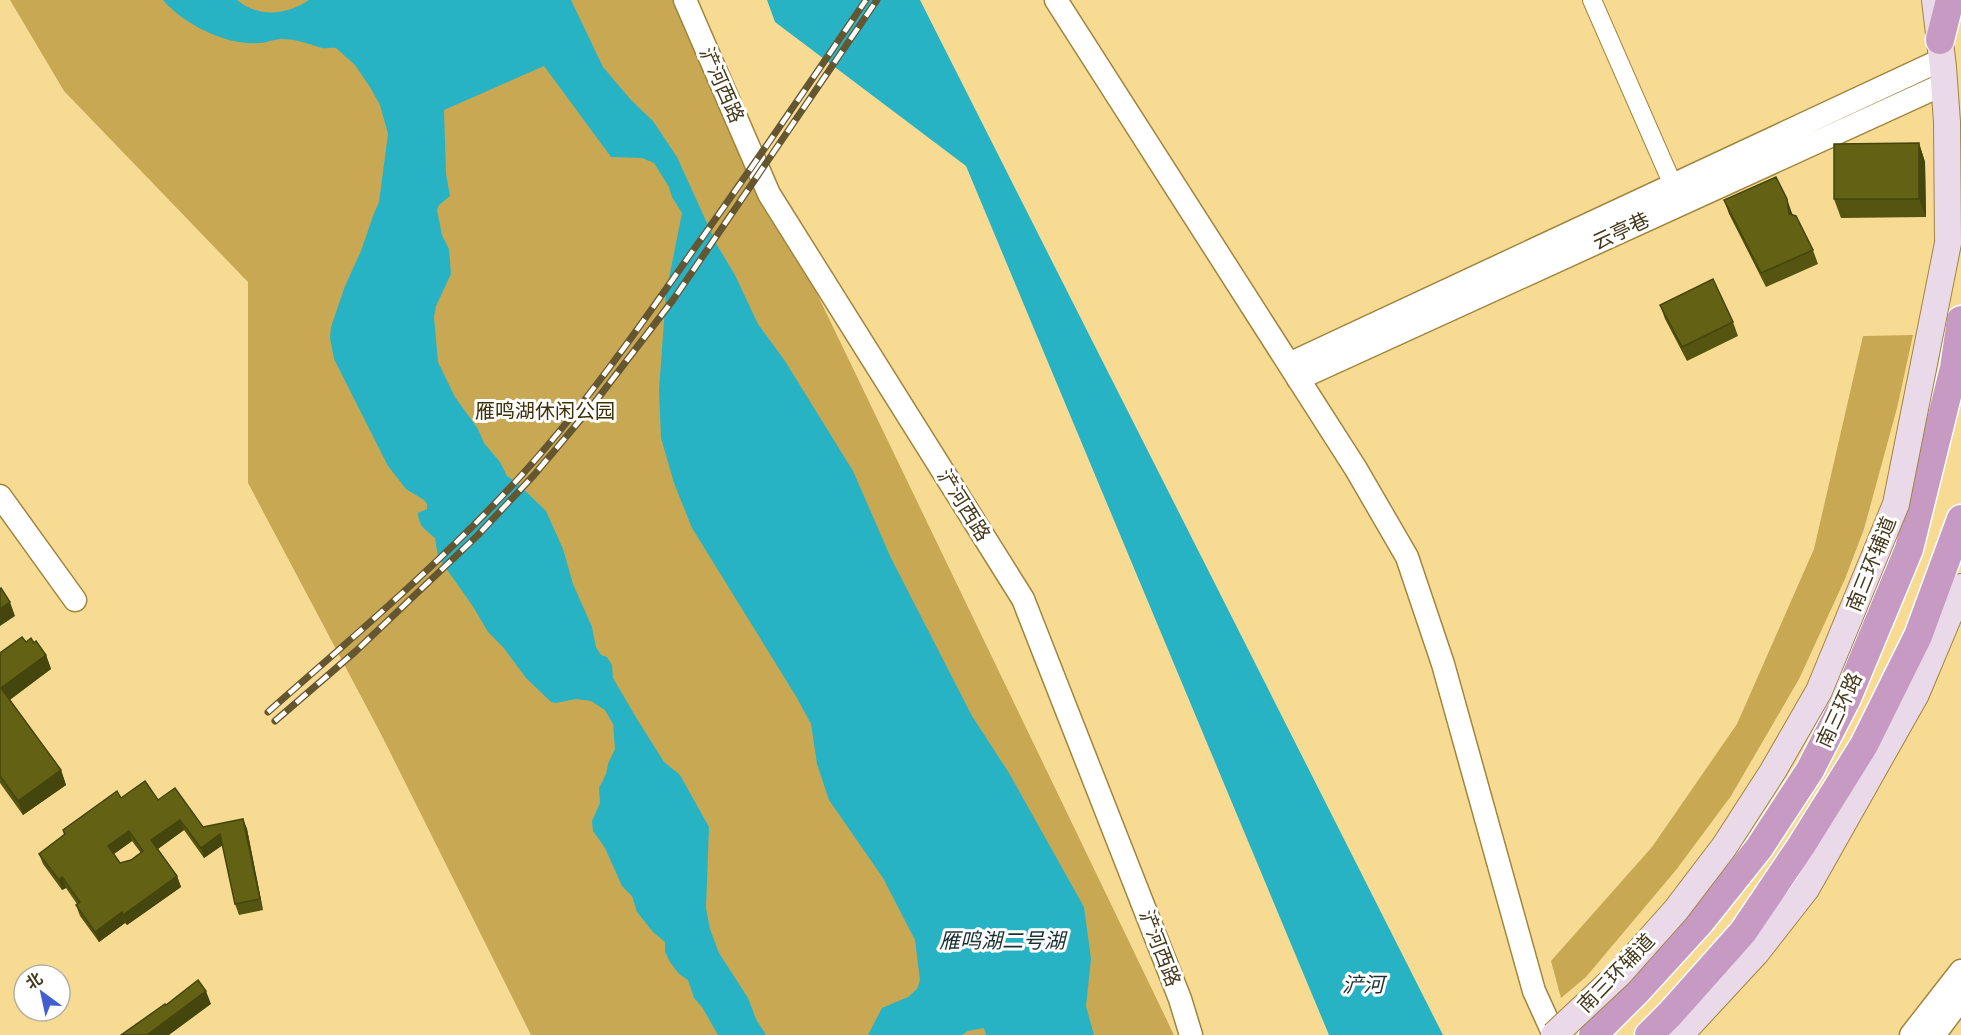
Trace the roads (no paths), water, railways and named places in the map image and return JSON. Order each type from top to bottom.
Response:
[{"type":"highway","points":[[1942,61],[1950,0]]},
{"type":"highway","name":"南三环路","points":[[1593,1035],[1700,922],[1759,848],[1810,770],[1847,698],[1909,549],[1954,368],[1961,321]]},
{"type":"highway","name":"南三环路","points":[[1649,1035],[1743,932],[1801,846],[1864,745],[1918,636],[1961,519]]},
{"type":"main road","name":"南三环辅道","points":[[1554,1035],[1619,974],[1676,910],[1724,847],[1773,771],[1819,691],[1896,504],[1948,243],[1942,61],[1935,0]]},
{"type":"main road","points":[[1680,1035],[1756,953],[1806,889],[1916,694],[1961,587]]},
{"type":"street","name":"浐河西路","points":[[685,0],[769,194],[1023,599],[1180,999],[1191,1035]]},
{"type":"street","points":[[1056,0],[1356,469],[1407,557],[1443,664],[1534,991],[1554,1035]]},
{"type":"street","points":[[1592,0],[1673,185]]},
{"type":"street","points":[[1293,371],[1673,185],[1942,61]]},
{"type":"street","name":"云亭巷","points":[[1293,371],[1942,61]]},
{"type":"street","points":[[0,496],[75,600]]},
{"type":"street","points":[[1911,1035],[1961,971]]},
{"type":"street","points":[[1934,1035],[1961,999]]},
{"type":"water","name":"雁鸣湖二号湖","points":[[163,0],[237,0],[254,10],[273,12],[292,9],[309,0],[571,0],[603,67],[631,100],[653,121],[677,157],[717,245],[735,275],[758,324],[785,361],[853,471],[891,558],[972,716],[1009,773],[1084,907],[1091,959],[1086,1006],[1094,1035],[986,1035],[984,1028],[968,1031],[962,1035],[868,1035],[882,1008],[908,997],[917,989],[920,980],[915,940],[883,878],[829,800],[817,764],[811,724],[692,528],[674,483],[661,438],[659,390],[666,293],[682,213],[654,163],[642,158],[611,157],[544,66],[444,110],[446,174],[450,196],[439,205],[437,210],[442,235],[449,249],[451,274],[436,306],[434,317],[438,362],[455,397],[478,429],[484,443],[500,462],[507,476],[546,511],[563,549],[573,584],[592,627],[596,647],[601,655],[607,657],[612,665],[613,678],[637,719],[664,762],[680,775],[709,827],[706,908],[710,929],[719,953],[748,998],[756,1019],[766,1035],[718,1035],[702,1007],[694,998],[688,980],[679,974],[670,962],[665,952],[665,942],[653,932],[637,912],[632,896],[622,886],[605,848],[593,831],[592,821],[600,803],[599,788],[615,749],[613,724],[605,710],[591,701],[576,699],[551,702],[526,678],[503,647],[488,632],[438,557],[435,538],[420,522],[418,513],[427,509],[427,504],[406,489],[388,466],[334,359],[330,338],[331,327],[379,202],[388,134],[380,105],[355,65],[336,48],[322,48],[287,39],[259,43],[233,41],[206,32],[194,25]]},
{"type":"water","name":"浐河","points":[[767,0],[920,0],[1443,1035],[1329,1035],[966,166],[775,22]]},
{"type":"railway","points":[[268,712],[459,540],[542,452],[647,316],[866,0]]},
{"type":"railway","points":[[275,721],[356,651],[477,536],[534,475],[592,406],[673,300],[877,0]]},
{"type":"park label","name":"雁鸣湖休闲公园","points":[[545,411]]}]
